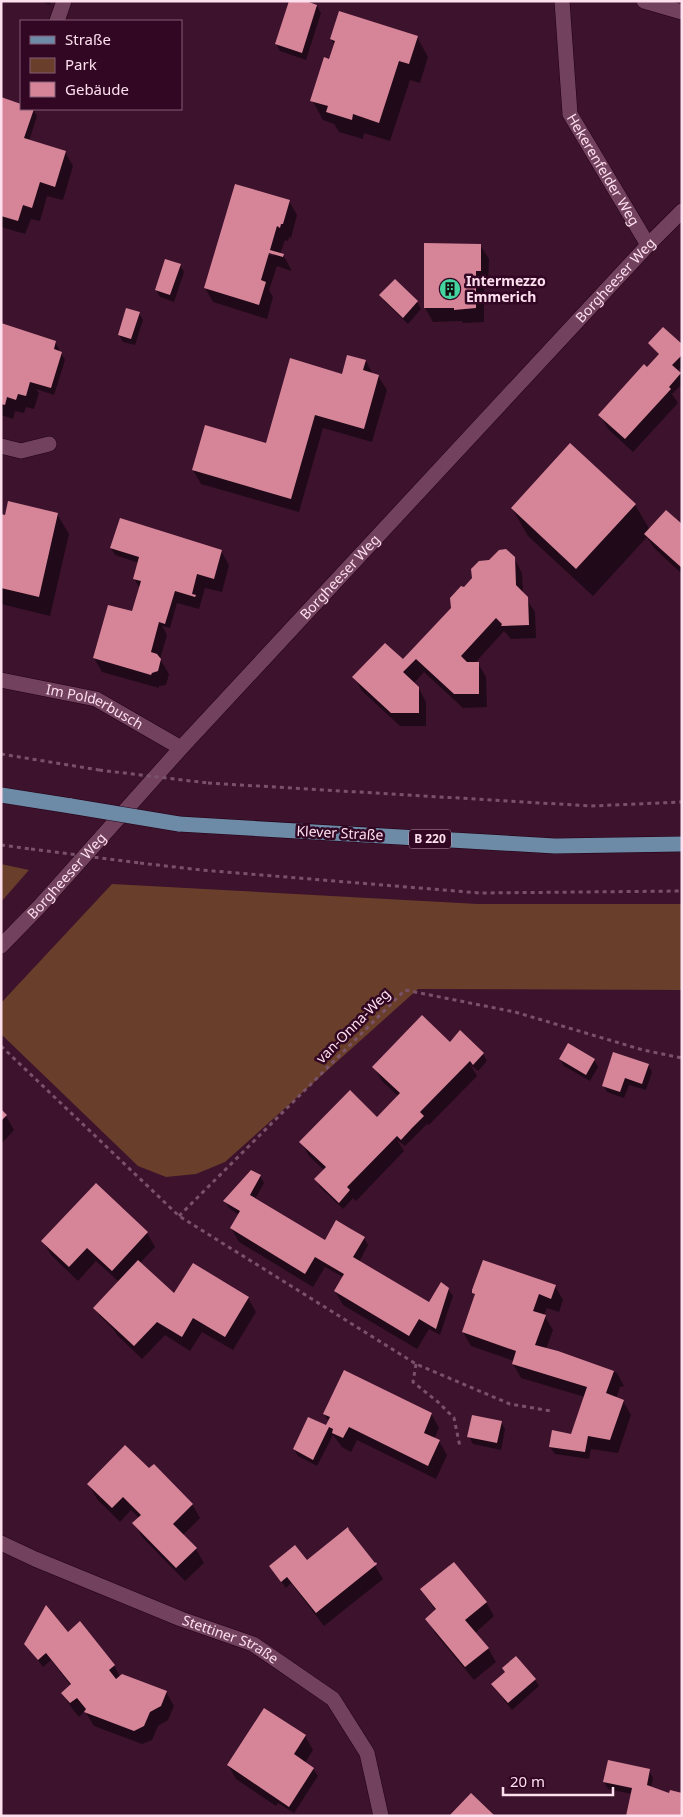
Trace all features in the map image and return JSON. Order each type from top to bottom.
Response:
[{"type":"main road","name":"Klever Straße","points":[[1,795],[179,824],[555,846],[682,844]]},
{"type":"street","points":[[57,20],[64,1]]},
{"type":"street","name":"Hekerenfelder Weg","points":[[562,1],[570,114],[648,245]]},
{"type":"street","points":[[644,1],[682,12]]},
{"type":"street","name":"Borgheeser Weg","points":[[1,946],[181,748],[648,245],[682,211]]},
{"type":"street","points":[[1,446],[21,451],[49,444]]},
{"type":"street","name":"Im Polderbusch","points":[[1,680],[96,699],[181,748]]},
{"type":"street","name":"Stettiner Straße","points":[[1,1543],[35,1559],[182,1619],[253,1644],[333,1699],[367,1753],[381,1816]]},
{"type":"path","points":[[1,754],[99,770],[208,783],[591,806],[682,802]]},
{"type":"path","points":[[1,845],[201,870],[480,893],[682,891]]},
{"type":"path","name":"van-Onna-Weg","points":[[179,1216],[405,990],[515,1012],[643,1050],[682,1058]]},
{"type":"path","points":[[1,1046],[179,1216],[416,1364],[510,1404],[551,1411]]},
{"type":"path","points":[[416,1364],[414,1382],[454,1418],[460,1447]]},
{"type":"green space","points":[[1,864],[29,870],[1,902]]},
{"type":"green space","points":[[112,884],[478,904],[682,904],[682,990],[418,989],[225,1162],[196,1174],[166,1177],[138,1166],[1,1034],[1,1003]]},
{"type":"building","points":[[289,1],[306,1],[317,5],[302,53],[275,44]]},
{"type":"building","points":[[339,11],[418,36],[409,64],[399,61],[379,123],[353,114],[352,120],[326,112],[328,106],[310,101],[324,57],[329,59],[335,41],[330,39]]},
{"type":"building","points":[[1,97],[20,104],[20,110],[34,110],[24,138],[66,151],[55,187],[40,182],[32,208],[23,205],[18,221],[1,216]]},
{"type":"building","points":[[235,184],[290,200],[283,224],[281,224],[280,228],[277,226],[270,250],[284,254],[283,257],[269,253],[261,280],[266,282],[259,305],[204,288]]},
{"type":"building","name":"Intermezzo Emmerich","points":[[424,243],[481,244],[481,271],[476,271],[476,308],[454,310],[454,308],[424,308]]},
{"type":"building","points":[[165,259],[181,264],[170,295],[155,290]]},
{"type":"building","points":[[395,279],[418,301],[403,318],[379,295]]},
{"type":"building","points":[[126,308],[140,312],[131,339],[118,335]]},
{"type":"building","points":[[1,323],[56,341],[54,349],[62,352],[51,388],[30,382],[26,396],[18,394],[16,400],[7,397],[5,405],[1,404]]},
{"type":"building","points":[[663,327],[682,344],[682,355],[672,365],[681,373],[669,387],[671,389],[625,439],[598,415],[644,364],[647,367],[659,354],[648,343]]},
{"type":"building","points":[[347,355],[366,360],[363,370],[379,375],[364,429],[315,415],[291,499],[192,470],[205,425],[266,443],[290,358],[342,374]]},
{"type":"building","points":[[570,443],[636,504],[576,569],[511,508]]},
{"type":"building","points":[[8,501],[58,513],[39,597],[1,588],[1,514],[5,515]]},
{"type":"building","points":[[666,510],[682,524],[682,568],[644,534]]},
{"type":"building","points":[[120,518],[222,550],[214,579],[197,574],[192,594],[196,595],[195,597],[175,591],[165,624],[159,622],[151,652],[157,654],[161,659],[158,671],[151,675],[93,658],[108,605],[132,611],[141,581],[133,579],[139,557],[110,548]]},
{"type":"building","points":[[506,549],[515,557],[516,585],[528,597],[529,625],[501,626],[502,624],[496,618],[461,656],[467,662],[479,662],[479,694],[454,694],[416,659],[403,672],[419,687],[419,713],[391,713],[352,677],[385,643],[403,659],[451,608],[450,598],[472,578],[471,569],[479,561],[489,560],[499,550]]},
{"type":"building","points":[[422,1015],[450,1042],[460,1030],[484,1053],[473,1065],[470,1061],[420,1112],[424,1116],[401,1140],[397,1136],[347,1187],[350,1190],[339,1203],[314,1179],[326,1167],[299,1142],[350,1090],[377,1117],[400,1093],[372,1067]]},
{"type":"building","points":[[568,1043],[595,1059],[586,1075],[559,1059]]},
{"type":"building","points":[[613,1052],[649,1064],[642,1084],[625,1078],[620,1092],[602,1086]]},
{"type":"building","points":[[1,1109],[7,1115],[1,1121]]},
{"type":"building","points":[[251,1170],[261,1175],[250,1195],[325,1240],[336,1220],[365,1237],[353,1257],[429,1302],[441,1282],[449,1288],[436,1329],[419,1319],[409,1336],[334,1291],[344,1274],[315,1257],[305,1274],[230,1228],[240,1211],[223,1201]]},
{"type":"building","points":[[96,1183],[148,1232],[112,1271],[87,1248],[69,1267],[41,1241]]},
{"type":"building","points":[[138,1260],[174,1293],[193,1263],[249,1297],[225,1337],[193,1318],[182,1337],[157,1322],[134,1346],[93,1308]]},
{"type":"building","points":[[483,1260],[556,1285],[551,1299],[539,1294],[533,1311],[546,1315],[535,1345],[614,1371],[606,1393],[624,1400],[610,1440],[588,1436],[585,1452],[549,1447],[552,1430],[571,1434],[587,1387],[512,1364],[516,1351],[462,1332],[475,1294],[472,1293],[472,1290]]},
{"type":"building","points":[[344,1370],[432,1413],[424,1433],[440,1440],[428,1466],[349,1427],[343,1438],[332,1433],[333,1429],[329,1427],[313,1460],[293,1449],[308,1417],[326,1425],[330,1417],[323,1414]]},
{"type":"building","points":[[472,1415],[502,1421],[497,1443],[467,1437]]},
{"type":"building","points":[[125,1445],[149,1468],[154,1464],[193,1504],[173,1524],[197,1548],[176,1568],[132,1523],[141,1515],[123,1497],[112,1508],[87,1484]]},
{"type":"building","points":[[348,1527],[377,1564],[316,1613],[287,1577],[281,1582],[269,1566],[295,1545],[307,1560]]},
{"type":"building","points":[[454,1562],[487,1602],[465,1620],[489,1648],[465,1667],[425,1619],[436,1609],[420,1589]]},
{"type":"building","points":[[46,1605],[68,1632],[80,1621],[115,1665],[109,1670],[116,1679],[122,1674],[167,1691],[161,1706],[150,1712],[144,1726],[134,1731],[84,1712],[86,1709],[77,1698],[70,1703],[61,1693],[71,1684],[46,1653],[38,1660],[24,1644]]},
{"type":"building","points":[[516,1656],[536,1679],[508,1703],[491,1684],[505,1672],[502,1668]]},
{"type":"building","points":[[264,1708],[306,1735],[294,1754],[314,1768],[289,1807],[227,1765]]},
{"type":"building","points":[[608,1760],[650,1769],[647,1785],[669,1793],[670,1790],[682,1793],[682,1816],[626,1816],[632,1788],[603,1782]]},
{"type":"building","points":[[471,1793],[495,1816],[449,1816]]},
{"type":"place","name":"Intermezzo Emmerich","points":[[450,289]]}]
